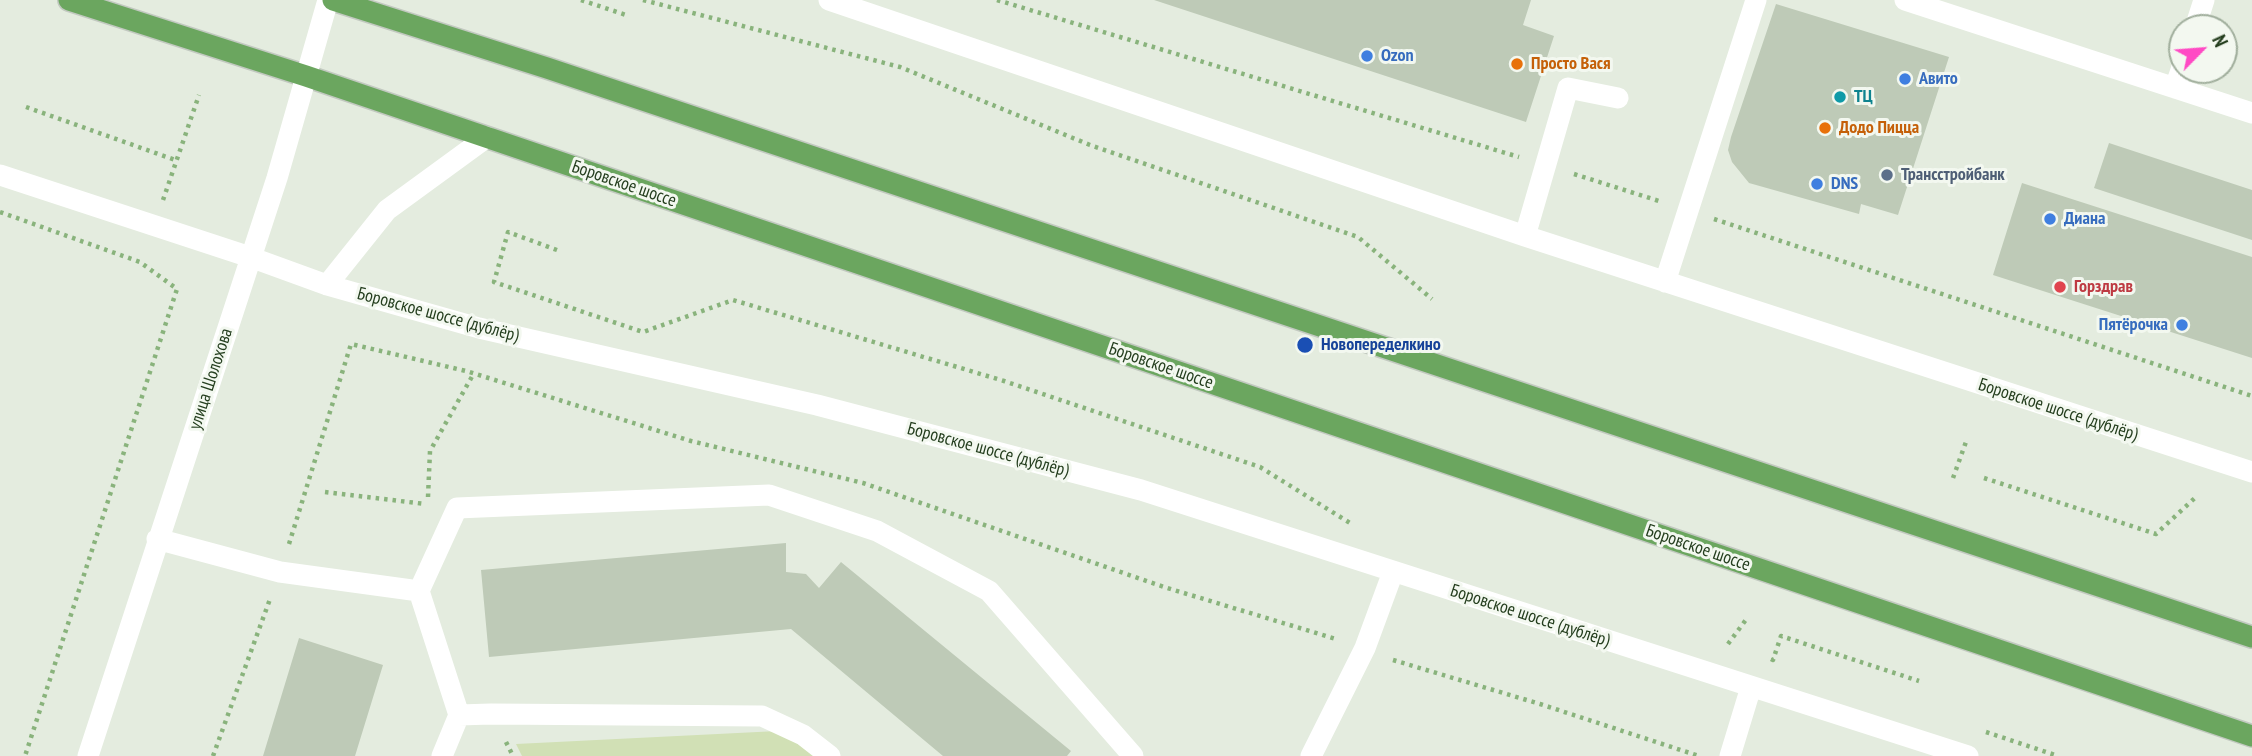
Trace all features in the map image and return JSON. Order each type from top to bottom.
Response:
[{"type":"main road","name":"Боровское шоссе","points":[[69,0],[487,137],[2252,736]]},
{"type":"main road","points":[[333,0],[561,72],[2252,637]]},
{"type":"street","name":"улица Шолохова","points":[[88,756],[276,178],[328,0]]},
{"type":"street","name":"Боровское шоссе (дублёр)","points":[[829,0],[1525,236],[2252,472]]},
{"type":"street","points":[[1665,282],[1756,0]]},
{"type":"street","points":[[1905,0],[2252,113]]},
{"type":"street","points":[[2175,88],[2176,84]]},
{"type":"street","points":[[1525,236],[1569,88],[1618,99]]},
{"type":"street","points":[[327,285],[387,210],[487,137]]},
{"type":"street","name":"Боровское шоссе (дублёр)","points":[[0,175],[327,285],[479,328],[817,405],[1140,490],[1968,756]]},
{"type":"street","points":[[442,756],[459,715],[419,591],[457,508],[769,495],[877,531],[989,591],[1133,756]]},
{"type":"street","points":[[158,539],[280,572],[419,591]]},
{"type":"street","points":[[1311,756],[1365,648],[1393,572]]},
{"type":"street","points":[[1730,756],[1751,687]]},
{"type":"street","points":[[459,715],[762,716],[803,735],[830,756]]},
{"type":"path","points":[[581,0],[629,16]]},
{"type":"path","points":[[643,0],[900,67],[1090,145],[1358,237],[1432,299]]},
{"type":"path","points":[[997,0],[1546,165],[2252,396]]},
{"type":"path","points":[[161,205],[199,95]]},
{"type":"path","points":[[26,107],[178,161]]},
{"type":"path","points":[[0,212],[140,262],[177,289],[25,756]]},
{"type":"path","points":[[557,250],[508,232],[494,282],[643,332],[733,300],[1004,381],[1260,467],[1361,530]]},
{"type":"path","points":[[351,344],[474,373],[691,441],[863,483],[1164,587],[1365,648],[1390,659],[1699,756]]},
{"type":"path","points":[[325,492],[428,505],[430,451],[474,373]]},
{"type":"path","points":[[1953,478],[1967,439]]},
{"type":"path","points":[[1984,478],[2156,534],[2197,496]]},
{"type":"path","points":[[1739,648],[1728,644],[1748,617]]},
{"type":"path","points":[[1762,656],[1773,660],[1781,636],[1919,681]]},
{"type":"green space","points":[[798,730],[826,756],[522,756],[516,744]]},
{"type":"building","points":[[1154,0],[1531,0],[1523,25],[1554,36],[1526,122]]},
{"type":"building","name":"ТЦ","points":[[1776,4],[1949,57],[1898,215],[1861,204],[1859,214],[1749,183],[1732,162],[1728,150],[1731,137]]},
{"type":"building","points":[[2109,143],[2252,190],[2252,240],[2094,188]]},
{"type":"building","points":[[2022,183],[2252,257],[2252,358],[1993,275]]},
{"type":"building","points":[[786,543],[786,572],[806,574],[819,588],[841,562],[1071,751],[1067,756],[943,756],[791,629],[489,657],[481,570]]},
{"type":"building","points":[[299,638],[383,665],[355,756],[263,756]]},
{"type":"place","name":"Ozon","points":[[1367,56]]},
{"type":"place","name":"Просто Вася","points":[[1517,64]]},
{"type":"place","name":"Авито","points":[[1905,79]]},
{"type":"place","name":"ТЦ","points":[[1840,97]]},
{"type":"place","name":"Додо Пицца","points":[[1825,128]]},
{"type":"place","name":"Трансстройбанк","points":[[1887,175]]},
{"type":"place","name":"DNS","points":[[1817,184]]},
{"type":"place","name":"Диана","points":[[2050,219]]},
{"type":"place","name":"Горздрав","points":[[2060,287]]},
{"type":"place","name":"Пятёрочка","points":[[2182,325]]},
{"type":"place","name":"Новопеределкино","points":[[1305,345]]}]
